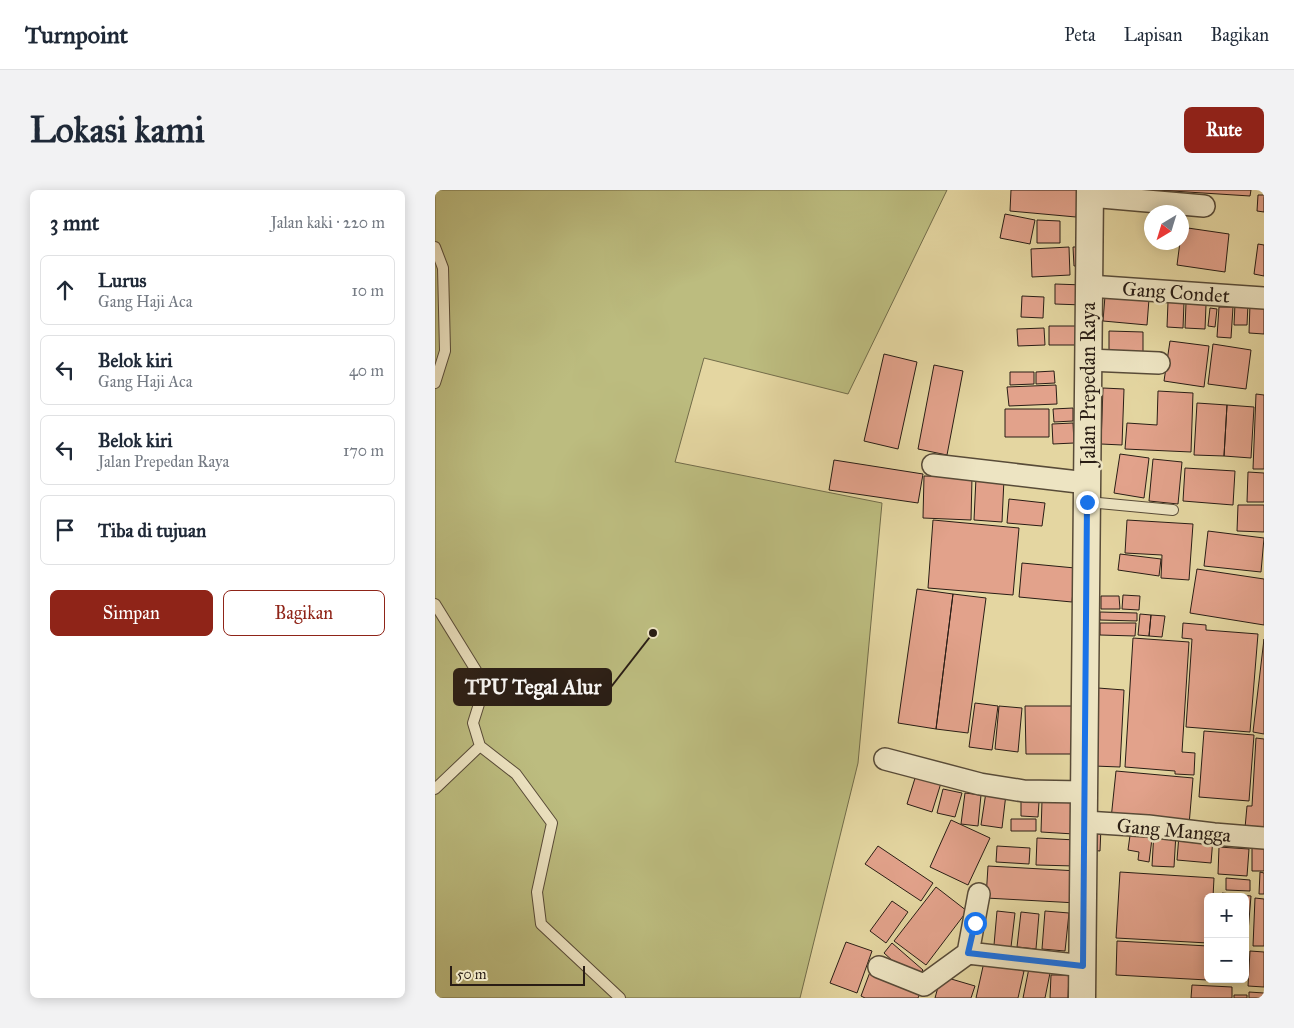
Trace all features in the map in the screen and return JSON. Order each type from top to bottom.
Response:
[{"type":"street","points":[[1090,193],[1204,206]]},
{"type":"street","name":"Jalan Prepedan Raya","points":[[1082,998],[1090,193]]},
{"type":"street","name":"Gang Condet","points":[[1089,286],[1264,298]]},
{"type":"street","points":[[1089,360],[1159,363]]},
{"type":"street","points":[[933,465],[1087,492]]},
{"type":"street","points":[[885,759],[980,784],[1024,791],[1085,792]]},
{"type":"street","name":"Gang Mangga","points":[[1085,822],[1148,826],[1264,838]]},
{"type":"street","points":[[879,967],[926,992],[968,953],[979,894]]},
{"type":"street","points":[[968,953],[1083,966]]},
{"type":"lane","points":[[435,247],[443,268],[445,351],[435,383]]},
{"type":"lane","points":[[1087,492],[1173,510]]},
{"type":"lane","points":[[435,604],[485,685],[473,723],[480,746],[516,774],[552,823],[537,892],[541,924],[620,998]]},
{"type":"lane","points":[[435,789],[480,746]]},
{"type":"green space","points":[[435,190],[947,190],[848,394],[704,358],[675,462],[882,503],[858,763],[800,998],[435,998]]},
{"type":"building","points":[[1011,190],[1079,190],[1076,217],[1010,211]]},
{"type":"building","points":[[1156,190],[1251,190],[1250,196]]},
{"type":"building","points":[[1258,195],[1264,195],[1264,212],[1257,211]]},
{"type":"building","points":[[1005,214],[1035,220],[1030,244],[1000,238]]},
{"type":"building","points":[[1037,220],[1060,221],[1060,243],[1037,243]]},
{"type":"building","points":[[1189,228],[1229,234],[1225,272],[1177,265],[1179,250],[1189,250]]},
{"type":"building","points":[[1258,244],[1264,245],[1264,276],[1254,274]]},
{"type":"building","points":[[1069,247],[1070,275],[1032,277],[1031,249]]},
{"type":"building","points":[[1073,247],[1084,247],[1085,265],[1074,266]]},
{"type":"building","points":[[1055,284],[1084,285],[1083,305],[1055,304]]},
{"type":"building","points":[[1022,296],[1044,297],[1043,318],[1021,317]]},
{"type":"building","points":[[1105,296],[1149,299],[1147,325],[1103,321]]},
{"type":"building","points":[[1168,302],[1184,302],[1183,328],[1167,327]]},
{"type":"building","points":[[1186,303],[1206,305],[1205,329],[1185,328]]},
{"type":"building","points":[[1235,304],[1248,304],[1247,325],[1234,325]]},
{"type":"building","points":[[1250,304],[1264,305],[1264,334],[1249,333]]},
{"type":"building","points":[[1219,307],[1233,307],[1231,338],[1217,337]]},
{"type":"building","points":[[1210,308],[1217,309],[1215,327],[1208,326]]},
{"type":"building","points":[[1049,326],[1082,326],[1082,345],[1049,345]]},
{"type":"building","points":[[1044,328],[1045,345],[1018,346],[1017,329]]},
{"type":"building","points":[[1109,331],[1143,332],[1143,353],[1109,352]]},
{"type":"building","points":[[1170,341],[1209,346],[1204,387],[1164,381]]},
{"type":"building","points":[[1213,344],[1251,350],[1246,389],[1208,384]]},
{"type":"building","points":[[884,354],[917,362],[898,449],[864,441]]},
{"type":"building","points":[[934,365],[963,371],[947,455],[918,449]]},
{"type":"building","points":[[1054,371],[1055,383],[1036,384],[1036,372]]},
{"type":"building","points":[[1010,372],[1034,372],[1034,384],[1010,385]]},
{"type":"building","points":[[1056,385],[1057,404],[1009,406],[1007,387]]},
{"type":"building","points":[[1103,388],[1124,389],[1122,445],[1101,444]]},
{"type":"building","points":[[1158,391],[1193,393],[1191,452],[1125,449],[1127,423],[1157,425]]},
{"type":"building","points":[[1256,394],[1264,395],[1264,469],[1253,469]]},
{"type":"building","points":[[1197,403],[1227,405],[1224,456],[1194,455]]},
{"type":"building","points":[[1227,405],[1254,407],[1251,458],[1224,456]]},
{"type":"building","points":[[1073,408],[1073,421],[1054,422],[1053,409]]},
{"type":"building","points":[[1005,409],[1049,409],[1049,437],[1005,437]]},
{"type":"building","points":[[1073,423],[1074,443],[1053,444],[1052,424]]},
{"type":"building","points":[[1120,454],[1149,458],[1144,498],[1114,493]]},
{"type":"building","points":[[1153,459],[1182,462],[1178,504],[1149,501]]},
{"type":"building","points":[[834,460],[923,474],[918,503],[829,490]]},
{"type":"building","points":[[1185,468],[1235,471],[1233,505],[1183,501]]},
{"type":"building","points":[[1248,472],[1264,473],[1264,502],[1247,502]]},
{"type":"building","points":[[924,476],[972,477],[971,520],[923,518]]},
{"type":"building","points":[[976,478],[1004,479],[1002,522],[974,520]]},
{"type":"building","points":[[1009,499],[1045,503],[1042,526],[1007,523]]},
{"type":"building","points":[[1238,505],[1264,505],[1264,532],[1237,531]]},
{"type":"building","points":[[933,520],[1019,528],[1013,595],[928,588]]},
{"type":"building","points":[[1127,520],[1193,524],[1189,580],[1161,578],[1162,555],[1125,553]]},
{"type":"building","points":[[1208,531],[1264,538],[1261,572],[1204,566]]},
{"type":"building","points":[[1120,554],[1161,559],[1159,576],[1118,570]]},
{"type":"building","points":[[1022,563],[1075,568],[1072,602],[1019,597]]},
{"type":"building","points":[[1197,569],[1264,579],[1264,625],[1190,613]]},
{"type":"building","points":[[917,589],[953,594],[936,729],[898,723]]},
{"type":"building","points":[[953,594],[986,598],[968,733],[936,729]]},
{"type":"building","points":[[1123,595],[1140,596],[1139,610],[1122,609]]},
{"type":"building","points":[[1101,596],[1119,596],[1120,609],[1101,609]]},
{"type":"building","points":[[1100,612],[1137,613],[1137,621],[1100,620]]},
{"type":"building","points":[[1140,614],[1151,615],[1149,636],[1138,635]]},
{"type":"building","points":[[1151,615],[1165,616],[1162,637],[1149,636]]},
{"type":"building","points":[[1100,623],[1136,623],[1135,636],[1100,635]]},
{"type":"building","points":[[1183,623],[1206,625],[1206,630],[1258,634],[1250,732],[1186,727],[1192,639],[1182,638]]},
{"type":"building","points":[[1133,638],[1189,642],[1182,752],[1195,753],[1194,775],[1175,774],[1175,771],[1125,767]]},
{"type":"building","points":[[1264,639],[1264,734],[1253,732]]},
{"type":"building","points":[[1098,688],[1124,690],[1120,767],[1094,766]]},
{"type":"building","points":[[975,703],[998,706],[992,750],[969,747]]},
{"type":"building","points":[[999,706],[1022,708],[1018,752],[995,749]]},
{"type":"building","points":[[1025,706],[1075,706],[1075,754],[1026,754]]},
{"type":"building","points":[[1204,731],[1254,735],[1249,801],[1199,797]]},
{"type":"building","points":[[1256,738],[1264,739],[1264,830],[1245,828],[1247,806],[1252,806]]},
{"type":"building","points":[[1116,771],[1193,778],[1189,825],[1111,819]]},
{"type":"building","points":[[916,775],[941,783],[932,812],[907,804]]},
{"type":"building","points":[[943,789],[962,793],[955,817],[937,813]]},
{"type":"building","points":[[986,792],[1006,794],[1002,828],[981,825]]},
{"type":"building","points":[[965,793],[981,795],[978,826],[961,824]]},
{"type":"building","points":[[1021,801],[1039,802],[1038,817],[1021,816]]},
{"type":"building","points":[[1042,801],[1075,803],[1074,834],[1041,832]]},
{"type":"building","points":[[1011,819],[1036,819],[1036,831],[1011,831]]},
{"type":"building","points":[[951,820],[990,838],[968,885],[930,867]]},
{"type":"building","points":[[1091,826],[1101,827],[1100,851],[1090,850]]},
{"type":"building","points":[[1131,828],[1153,831],[1149,862],[1138,860],[1139,852],[1128,850]]},
{"type":"building","points":[[1154,831],[1176,833],[1174,867],[1152,866]]},
{"type":"building","points":[[1179,835],[1213,838],[1211,863],[1177,860]]},
{"type":"building","points":[[1037,838],[1076,840],[1075,866],[1036,865]]},
{"type":"building","points":[[1252,843],[1264,843],[1264,871],[1252,871]]},
{"type":"building","points":[[878,846],[933,883],[921,901],[865,864]]},
{"type":"building","points":[[997,846],[1030,848],[1029,864],[996,862]]},
{"type":"building","points":[[1219,847],[1249,849],[1247,876],[1218,874]]},
{"type":"building","points":[[988,866],[1078,871],[1077,903],[986,898]]},
{"type":"building","points":[[1120,872],[1214,878],[1213,893],[1204,893],[1204,943],[1116,938]]},
{"type":"building","points":[[1260,872],[1264,873],[1264,894],[1259,894]]},
{"type":"building","points":[[1226,878],[1250,880],[1250,891],[1226,890]]},
{"type":"building","points":[[936,887],[967,911],[926,965],[894,941]]},
{"type":"building","points":[[1249,896],[1251,896],[1249,920]]},
{"type":"building","points":[[1255,898],[1264,899],[1264,946],[1253,946]]},
{"type":"building","points":[[892,901],[908,912],[886,943],[870,931]]},
{"type":"building","points":[[997,911],[1015,913],[1011,947],[994,945]]},
{"type":"building","points":[[1045,911],[1069,913],[1065,951],[1042,949]]},
{"type":"building","points":[[1021,912],[1039,914],[1036,949],[1017,947]]},
{"type":"building","points":[[1117,941],[1204,946],[1204,980],[1116,975]]},
{"type":"building","points":[[846,942],[872,951],[857,993],[830,983]]},
{"type":"building","points":[[892,943],[923,970],[914,980],[884,953]]},
{"type":"building","points":[[1250,951],[1264,952],[1264,987],[1248,986]]},
{"type":"building","points":[[984,962],[1024,971],[1018,998],[976,998]]},
{"type":"building","points":[[1029,968],[1050,973],[1045,998],[1023,998]]},
{"type":"building","points":[[870,972],[921,991],[918,998],[865,998],[861,996]]},
{"type":"building","points":[[1051,975],[1069,975],[1068,998],[1050,998]]},
{"type":"building","points":[[941,976],[975,986],[971,998],[935,998]]},
{"type":"building","points":[[1192,985],[1232,987],[1232,998],[1191,998]]},
{"type":"building","points":[[1249,992],[1264,993],[1264,998],[1249,998]]},
{"type":"building","points":[[1234,995],[1247,995],[1247,998],[1234,998]]},
{"type":"place","name":"TPU Tegal Alur","points":[[653,633]]},
{"type":"route","points":[[975,923],[968,953],[1083,966],[1087,502]]}]
